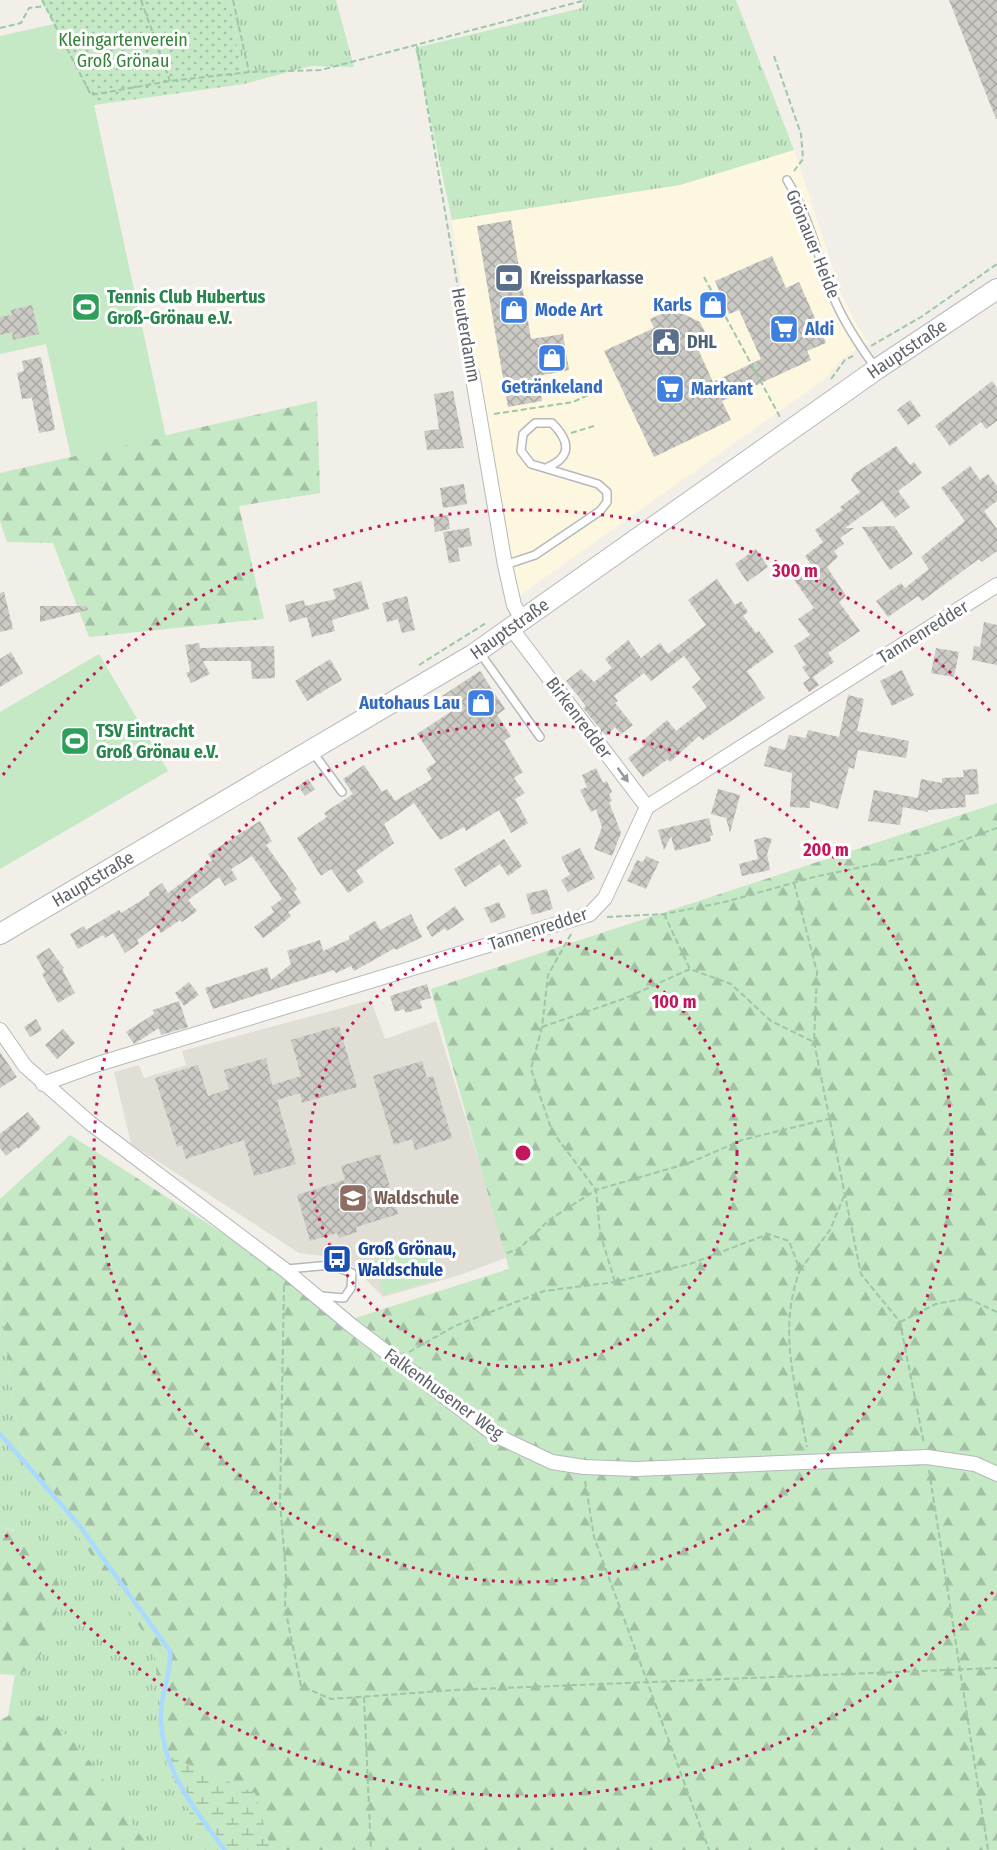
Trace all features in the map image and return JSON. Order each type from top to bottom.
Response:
[{"type":"main road","name":"Hauptstraße","points":[[0,934],[479,651],[877,369],[997,289]]},
{"type":"street","name":"Heuterdamm","points":[[472,373],[517,625]]},
{"type":"street","name":"Tannenredder","points":[[42,1084],[98,1064],[590,914],[605,898],[647,807],[997,585]]},
{"type":"street","name":"Birkenredder","points":[[517,625],[647,807]]},
{"type":"street","name":"Falkenhusener Weg","points":[[0,1030],[25,1066],[42,1084],[285,1270],[495,1435],[552,1462],[584,1467],[683,1468],[927,1457],[975,1464],[997,1474]]},
{"type":"lane","name":"Grönauer Heide","points":[[787,180],[811,229],[834,298],[849,328],[877,369]]},
{"type":"lane","points":[[505,565],[535,555],[600,511],[607,502],[607,492],[598,484],[548,467],[531,464],[521,451],[523,434],[536,423],[552,423],[564,435],[566,446],[564,455],[557,463],[548,467]]},
{"type":"lane","points":[[479,651],[540,737]]},
{"type":"lane","points":[[312,751],[342,792]]},
{"type":"lane","points":[[285,1270],[331,1265],[352,1274],[351,1288],[344,1298],[317,1295]]},
{"type":"path","points":[[42,0],[91,95],[170,81],[249,72],[321,70],[586,0]]},
{"type":"path","points":[[141,0],[170,81]]},
{"type":"path","points":[[233,0],[249,72]]},
{"type":"path","points":[[0,28],[21,23],[29,8],[45,6]]},
{"type":"path","name":"Heuterdamm","points":[[417,46],[472,373]]},
{"type":"path","points":[[774,56],[801,134],[803,159],[787,180]]},
{"type":"path","points":[[704,278],[780,417]]},
{"type":"path","points":[[509,412],[573,402],[599,390]]},
{"type":"path","points":[[564,435],[594,426]]},
{"type":"path","points":[[615,1282],[600,1233],[596,1190],[552,1131],[531,1069],[542,1027],[548,975],[566,940],[590,914],[600,917],[664,915],[928,853],[997,828]]},
{"type":"path","points":[[794,883],[817,972],[814,1042],[861,1274],[900,1322],[927,1457],[962,1669],[988,1850]]},
{"type":"path","points":[[664,915],[690,969],[731,984],[771,1021],[814,1042]]},
{"type":"path","points":[[542,1027],[626,998],[690,969]]},
{"type":"path","points":[[507,1253],[519,1249],[549,1220],[596,1190],[689,1163],[742,1140],[828,1119]]},
{"type":"path","points":[[810,1462],[787,1337],[791,1294],[800,1270],[830,1230],[844,1197]]},
{"type":"path","points":[[396,1359],[455,1326],[544,1291],[615,1282],[690,1264],[768,1233],[789,1241],[800,1270]]},
{"type":"path","points":[[285,1270],[280,1503],[286,1574],[285,1608],[301,1686],[331,1699],[455,1690],[997,1668]]},
{"type":"path","points":[[900,1322],[936,1304],[967,1298],[997,1312]]},
{"type":"path","points":[[584,1467],[594,1537],[709,1850]]},
{"type":"path","points":[[364,1697],[371,1850]]},
{"type":"shaded area","points":[[794,150],[841,293],[855,322],[869,343],[842,358],[826,378],[506,605],[452,220],[680,185]]},
{"type":"shaded area","name":"Waldschule","points":[[371,1000],[385,1039],[436,1021],[508,1257],[460,1275],[383,1297],[346,1259],[299,1253],[131,1144],[114,1072],[139,1065],[144,1078],[186,1065],[182,1051]]},
{"type":"green space","name":"Kleingartenverein Groß Grönau","points":[[42,0],[229,0],[244,84],[94,105]]},
{"type":"green space","points":[[229,0],[336,0],[354,67],[310,66],[244,84]]},
{"type":"green space","points":[[583,0],[736,0],[794,150],[680,185],[452,220],[415,48],[582,8]]},
{"type":"green space","points":[[54,24],[94,105],[166,437],[71,457],[46,344],[0,354],[0,36]]},
{"type":"green space","points":[[317,401],[320,493],[239,506],[264,619],[89,637],[53,543],[7,542],[0,521],[0,473]]},
{"type":"green space","name":"TSV Eintracht Groß Grönau e.V.","points":[[99,654],[168,771],[0,869],[0,712]]},
{"type":"green space","points":[[997,803],[997,1850],[271,1850],[254,1793],[161,1753],[155,1650],[20,1449],[0,1298],[0,1199],[70,1135],[355,1318],[509,1269],[431,989]]},
{"type":"green space","points":[[431,1244],[441,1278],[383,1295],[374,1260]]},
{"type":"green space","points":[[0,1298],[20,1449],[155,1650],[161,1753],[255,1793],[271,1850],[152,1850],[38,1716],[8,1716],[15,1675],[29,1666],[14,1530],[0,1526]]},
{"type":"green space","points":[[0,1526],[27,1539],[46,1553],[55,1571],[58,1588],[57,1606],[47,1643],[38,1658],[27,1669],[14,1675],[0,1674]]},
{"type":"green space","points":[[8,1716],[40,1717],[73,1742],[102,1777],[152,1850],[0,1850],[0,1720]]},
{"type":"green space","points":[[161,1753],[255,1793],[271,1850],[212,1850],[191,1816]]},
{"type":"building","points":[[949,0],[997,0],[997,119],[996,119]]},
{"type":"building","points":[[511,220],[531,339],[563,334],[569,370],[538,376],[542,401],[508,407],[477,226]]},
{"type":"building","points":[[772,256],[786,288],[799,282],[826,343],[807,351],[811,360],[722,401],[731,420],[654,457],[604,351],[654,328],[650,319],[673,309],[700,322],[708,338],[697,347],[713,382],[761,359],[739,310],[729,314],[715,281]]},
{"type":"building","points":[[32,305],[39,334],[13,340],[12,332],[0,335],[0,317],[12,315],[11,310]]},
{"type":"building","points":[[41,357],[55,430],[39,433],[32,398],[22,399],[17,373],[24,371],[22,361]]},
{"type":"building","points":[[992,381],[997,388],[997,421],[986,429],[981,422],[950,446],[935,426]]},
{"type":"building","points":[[453,391],[464,448],[427,450],[424,431],[439,429],[434,394]]},
{"type":"building","points":[[910,400],[921,416],[908,425],[897,410]]},
{"type":"building","points":[[896,446],[910,465],[914,462],[922,473],[898,491],[910,507],[895,518],[882,501],[845,528],[854,528],[840,538],[844,544],[834,551],[838,557],[827,567],[846,596],[839,602],[860,631],[828,653],[834,662],[813,677],[819,685],[809,692],[803,683],[810,678],[802,667],[806,665],[794,646],[810,635],[798,619],[814,608],[792,577],[810,563],[805,556],[823,542],[815,530],[842,510],[840,507],[860,492],[851,480],[854,474]]},
{"type":"building","points":[[970,466],[980,480],[988,474],[997,486],[997,501],[984,511],[997,529],[997,551],[982,562],[979,559],[922,601],[918,596],[888,617],[876,601],[901,583],[905,588],[929,569],[921,557],[965,521],[941,488]]},
{"type":"building","points":[[464,484],[467,504],[443,508],[440,488]]},
{"type":"building","points":[[448,515],[450,529],[435,532],[433,517]]},
{"type":"building","points":[[894,526],[913,554],[890,570],[862,527]]},
{"type":"building","points":[[469,528],[472,546],[458,548],[460,561],[449,563],[443,532]]},
{"type":"building","points":[[756,549],[768,567],[747,582],[735,564]]},
{"type":"building","points":[[717,579],[735,605],[741,601],[748,612],[743,616],[756,633],[759,631],[774,652],[747,671],[765,698],[703,740],[699,736],[670,762],[668,759],[643,777],[628,758],[644,746],[641,742],[667,720],[676,731],[707,707],[692,687],[701,679],[684,656],[651,681],[644,673],[614,696],[618,701],[615,703],[633,725],[621,734],[615,727],[606,736],[583,708],[586,706],[566,681],[581,669],[594,682],[612,668],[605,659],[628,640],[641,658],[660,643],[668,654],[706,625],[688,600]]},
{"type":"building","points":[[361,581],[369,609],[332,620],[335,631],[312,637],[307,617],[289,622],[285,605],[304,600],[305,606],[336,599],[333,589]]},
{"type":"building","points":[[4,592],[13,629],[0,632],[0,593]]},
{"type":"building","points":[[407,596],[415,630],[402,633],[398,619],[387,622],[382,603]]},
{"type":"building","points":[[40,606],[87,606],[88,610],[40,622]]},
{"type":"building","points":[[984,622],[997,625],[997,665],[972,660],[974,646],[980,647]]},
{"type":"building","points":[[199,643],[200,648],[274,646],[275,678],[252,679],[251,661],[203,661],[210,674],[191,683],[186,673],[190,671],[185,645]]},
{"type":"building","points":[[936,648],[959,652],[954,677],[931,673]]},
{"type":"building","points":[[11,652],[23,673],[0,687],[0,659]]},
{"type":"building","points":[[330,659],[342,680],[307,701],[295,681]]},
{"type":"building","points":[[902,670],[914,695],[892,706],[880,681]]},
{"type":"building","points":[[480,671],[505,709],[497,715],[511,736],[504,741],[523,772],[514,778],[525,793],[515,799],[528,823],[511,833],[499,810],[466,831],[464,827],[440,840],[414,803],[384,824],[394,843],[356,871],[364,882],[348,893],[331,869],[321,876],[297,838],[327,817],[324,813],[353,794],[343,779],[364,765],[382,792],[387,789],[395,801],[432,779],[426,769],[436,762],[417,734],[452,711],[442,696]]},
{"type":"building","points":[[848,695],[864,699],[857,731],[909,741],[906,758],[858,750],[854,769],[849,767],[838,809],[810,801],[810,808],[790,807],[792,773],[764,766],[769,746],[785,750],[789,735],[806,738],[808,730],[839,737]]},
{"type":"building","points":[[596,768],[603,783],[607,781],[612,792],[609,794],[612,801],[609,802],[621,833],[612,856],[594,849],[602,827],[596,809],[591,812],[580,790],[587,787],[582,775]]},
{"type":"building","points":[[977,769],[979,794],[965,795],[966,807],[928,810],[928,812],[903,807],[900,825],[868,821],[874,790],[918,798],[921,779],[942,783],[942,778],[964,777],[963,770]]},
{"type":"building","points":[[308,779],[315,789],[305,796],[298,786]]},
{"type":"building","points":[[718,789],[740,795],[730,833],[726,818],[711,814]]},
{"type":"building","points":[[709,818],[713,835],[710,836],[711,841],[675,851],[671,836],[664,850],[658,830]]},
{"type":"building","points":[[260,821],[272,841],[266,845],[297,889],[294,892],[301,903],[288,912],[291,916],[263,938],[254,927],[274,912],[271,907],[282,899],[252,856],[231,869],[237,879],[225,886],[219,877],[188,900],[197,911],[161,933],[156,926],[137,940],[139,944],[125,953],[113,933],[105,938],[103,935],[78,949],[70,934],[84,926],[86,930],[119,910],[121,913],[150,895],[149,892],[162,883],[168,893],[212,860],[208,854]]},
{"type":"building","points":[[764,837],[772,839],[767,854],[770,870],[742,876],[739,864],[758,859],[754,840]]},
{"type":"building","points":[[504,839],[522,866],[508,876],[500,864],[465,887],[454,869]]},
{"type":"building","points":[[580,848],[595,878],[568,892],[561,880],[570,875],[561,857]]},
{"type":"building","points":[[646,856],[659,862],[646,889],[627,881],[637,860],[643,862]]},
{"type":"building","points":[[547,889],[553,909],[532,915],[526,894]]},
{"type":"building","points":[[499,902],[506,917],[491,923],[484,908]]},
{"type":"building","points":[[455,906],[464,920],[447,931],[445,928],[432,937],[426,927]]},
{"type":"building","points":[[411,914],[422,937],[396,950],[395,948],[354,971],[351,966],[336,973],[334,970],[213,1009],[205,988],[267,967],[271,980],[291,964],[287,951],[320,940],[323,951],[350,939],[349,936],[375,921],[380,930]]},
{"type":"building","points":[[49,948],[64,968],[62,969],[75,993],[58,1003],[42,974],[45,972],[36,956]]},
{"type":"building","points":[[189,982],[199,995],[184,1006],[175,993]]},
{"type":"building","points":[[427,984],[431,998],[420,1001],[422,1008],[406,1013],[404,1009],[395,1012],[390,996]]},
{"type":"building","points":[[179,1001],[188,1027],[161,1035],[159,1028],[134,1044],[126,1032],[154,1014],[153,1010]]},
{"type":"building","points":[[36,1019],[42,1030],[30,1037],[24,1027]]},
{"type":"building","points":[[339,1026],[357,1087],[302,1103],[300,1093],[277,1100],[296,1164],[254,1176],[244,1140],[186,1159],[182,1145],[177,1147],[155,1078],[198,1065],[208,1096],[229,1089],[224,1070],[266,1058],[272,1085],[301,1076],[291,1040]]},
{"type":"building","points":[[63,1029],[75,1043],[57,1059],[45,1045]]},
{"type":"building","points":[[0,1052],[17,1077],[0,1088]]},
{"type":"building","points":[[422,1061],[427,1078],[433,1076],[452,1138],[415,1150],[412,1139],[394,1145],[373,1076]]},
{"type":"building","points":[[28,1112],[41,1128],[18,1149],[17,1147],[6,1156],[0,1148],[0,1134]]},
{"type":"building","points":[[380,1154],[398,1214],[356,1227],[357,1232],[339,1238],[337,1233],[310,1241],[297,1195],[345,1180],[341,1166]]},
{"type":"waterway","points":[[0,1434],[79,1525],[170,1651],[170,1666],[161,1710],[165,1749],[190,1802],[225,1850]]},
{"type":"place","name":"Kreissparkasse","points":[[509,278]]},
{"type":"place","name":"Karls","points":[[713,305]]},
{"type":"place","name":"Tennis Club Hubertus Groß-Grönau e.V.","points":[[86,307]]},
{"type":"place","name":"Mode Art","points":[[514,310]]},
{"type":"place","name":"Aldi","points":[[784,329]]},
{"type":"place","name":"DHL","points":[[666,342]]},
{"type":"place","name":"Getränkeland","points":[[552,358]]},
{"type":"place","name":"Markant","points":[[670,389]]},
{"type":"place","name":"Autohaus Lau","points":[[481,703]]},
{"type":"place","name":"TSV Eintracht Groß Grönau e.V.","points":[[75,741]]},
{"type":"place","name":"Waldschule","points":[[353,1198]]},
{"type":"place","name":"Groß Grönau, Waldschule","points":[[337,1259]]}]
